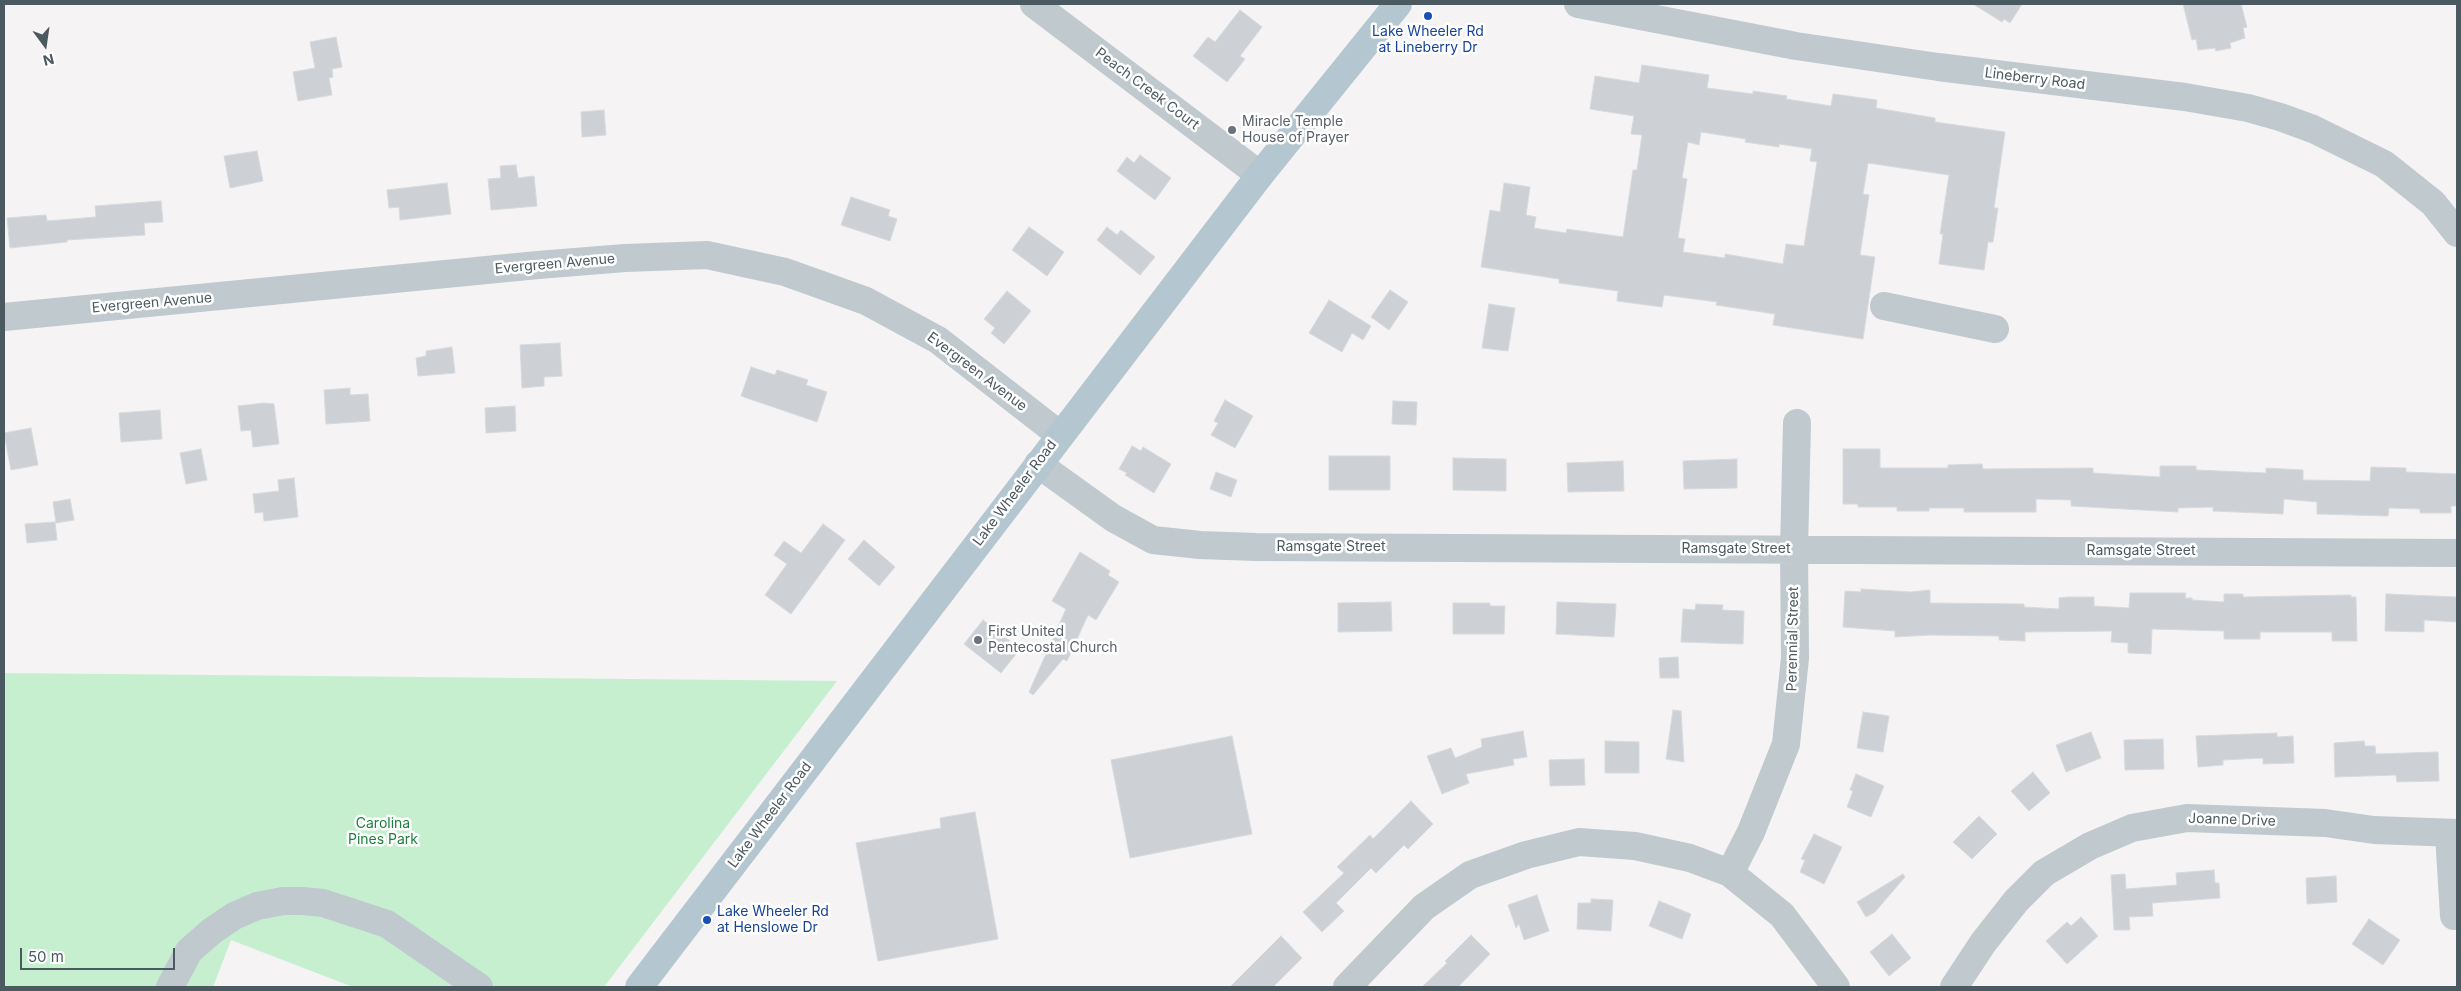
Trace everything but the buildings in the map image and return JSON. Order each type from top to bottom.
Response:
[{"type":"main road","name":"Lake Wheeler Road","points":[[639,987],[1260,175],[1398,4]]},
{"type":"street","name":"Peach Creek Court","points":[[1034,4],[1260,175]]},
{"type":"street","name":"Lineberry Road","points":[[1578,4],[1796,46],[1938,67],[2185,97],[2248,108],[2280,117],[2313,130],[2384,164],[2433,203],[2457,233]]},
{"type":"street","name":"Evergreen Avenue","points":[[4,317],[538,265],[625,258],[707,255],[785,272],[866,301],[938,340],[1060,435]]},
{"type":"street","points":[[1884,306],[1995,329]]},
{"type":"street","name":"Perennial Street","points":[[1730,873],[1751,832],[1786,744],[1795,658],[1794,550],[1797,423]]},
{"type":"street","name":"Ramsgate Street","points":[[1038,464],[1113,518],[1153,540],[1250,547],[2457,553]]},
{"type":"street","name":"Joanne Drive","points":[[1954,987],[1983,943],[2016,901],[2044,872],[2090,846],[2132,828],[2187,818],[2326,823],[2374,830],[2453,833]]},
{"type":"street","points":[[2453,833],[2454,916]]},
{"type":"street","points":[[1347,987],[1424,907],[1470,875],[1526,855],[1580,842],[1635,846],[1690,858],[1730,873],[1782,915],[1836,987]]},
{"type":"street","points":[[170,987],[189,951],[212,931],[234,916],[257,906],[283,901],[323,903],[387,924],[479,987]]},
{"type":"green space","name":"Carolina Pines Park","points":[[4,673],[837,681],[604,987],[353,987],[231,940],[213,987],[4,987]]},
{"type":"place","name":"Lake Wheeler Rd at Lineberry Dr","points":[[1428,16]]},
{"type":"place","name":"Miracle Temple House of Prayer","points":[[1232,130]]},
{"type":"place","name":"First United Pentecostal Church","points":[[978,640]]},
{"type":"place","name":"Lake Wheeler Rd at Henslowe Dr","points":[[707,920]]}]
